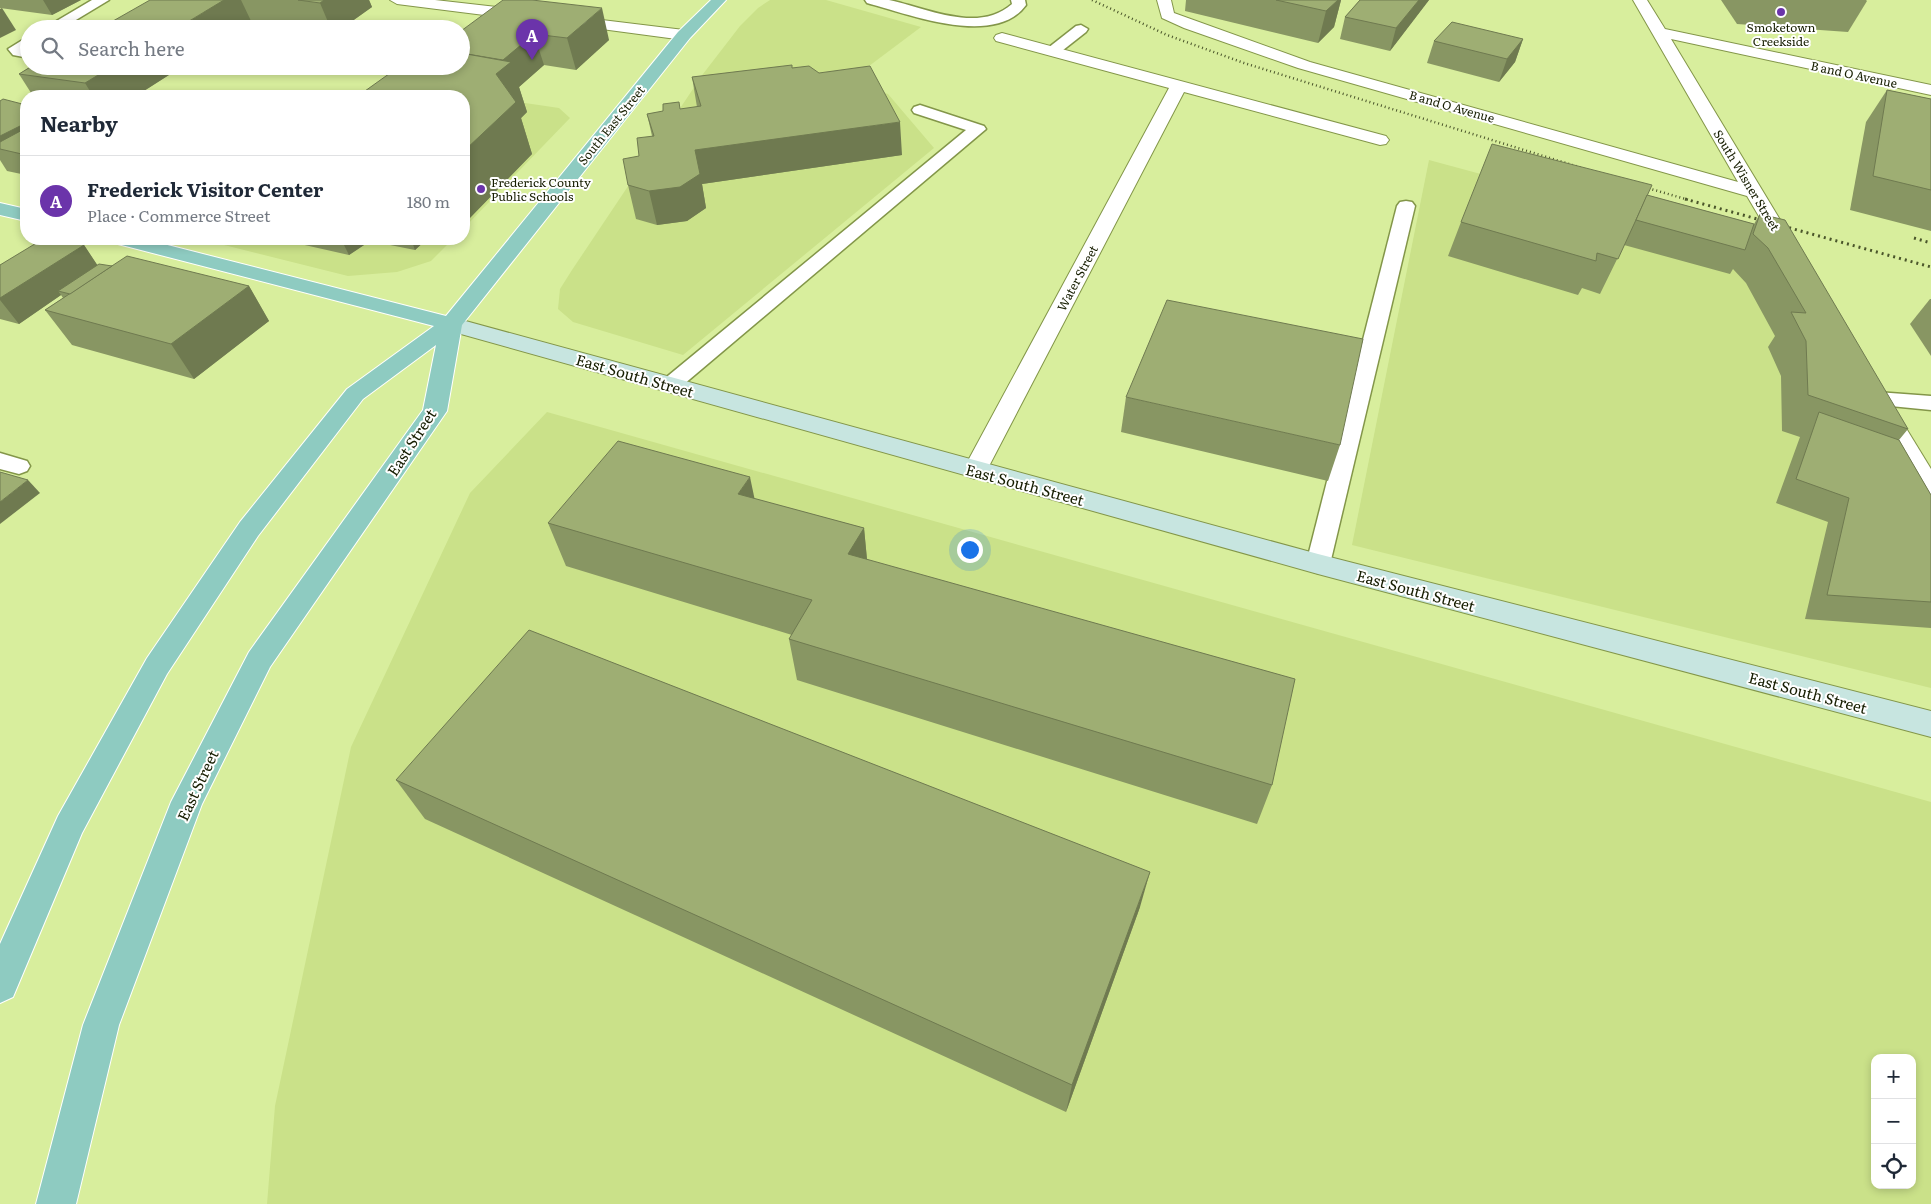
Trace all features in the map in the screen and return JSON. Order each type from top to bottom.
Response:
[{"type":"main road","name":"South East Street","points":[[451,324],[684,35],[719,0]]},
{"type":"main road","points":[[0,208],[20,213]]},
{"type":"main road","name":"East South Street","points":[[143,245],[451,324],[1318,564],[1931,724]]},
{"type":"main road","points":[[0,985],[69,826],[157,666],[249,529],[354,394],[451,324]]},
{"type":"main road","name":"East Street","points":[[56,1204],[101,1026],[187,802],[259,660],[434,411],[451,324]]},
{"type":"street","points":[[397,0],[535,17]]},
{"type":"street","name":"B and O Avenue","points":[[1164,0],[1167,16],[1304,65],[1754,192]]},
{"type":"street","name":"South Wisner Street","points":[[1640,0],[1798,266]]},
{"type":"street","points":[[554,19],[684,35]]},
{"type":"street","name":"B and O Avenue","points":[[1659,32],[1931,90]]},
{"type":"street","points":[[1002,38],[1380,140]]},
{"type":"street","name":"Water Street","points":[[975,470],[1179,85]]},
{"type":"street","points":[[0,276],[49,245]]},
{"type":"street","points":[[1872,391],[1931,490]]},
{"type":"lane","points":[[66,20],[102,0]]},
{"type":"lane","points":[[872,0],[924,7],[950,20],[991,22],[1014,13],[1019,5],[1018,0]]},
{"type":"lane","points":[[1053,51],[1081,29]]},
{"type":"lane","points":[[670,385],[978,129],[920,110]]},
{"type":"lane","points":[[1318,564],[1406,206]]},
{"type":"lane","points":[[1872,391],[1931,404]]},
{"type":"shaded area","points":[[770,0],[826,0],[921,27],[849,81],[888,94],[934,148],[683,355],[573,322],[558,309],[560,289],[703,74],[740,26],[758,8]]},
{"type":"shaded area","name":"Frederick County Public Schools","points":[[403,85],[437,90],[396,90]]},
{"type":"shaded area","name":"Frederick County Public Schools","points":[[470,95],[559,108],[570,118],[470,222]]},
{"type":"shaded area","points":[[1429,160],[1760,250],[1931,562],[1931,688],[1352,545]]},
{"type":"shaded area","points":[[224,245],[447,245],[431,261],[397,272],[348,276]]},
{"type":"shaded area","points":[[547,412],[1931,802],[1931,1204],[267,1204],[275,1106],[351,747],[470,493]]},
{"type":"building","points":[[150,0],[224,0],[191,20],[115,20]]},
{"type":"building","points":[[298,0],[324,0],[320,3]]},
{"type":"building","points":[[503,0],[532,0],[602,8],[567,38],[534,34],[503,60],[470,54],[470,24]]},
{"type":"building","points":[[1276,0],[1338,0],[1326,11]]},
{"type":"building","points":[[1360,0],[1419,0],[1396,28],[1345,17]]},
{"type":"building","points":[[1452,22],[1523,39],[1507,59],[1434,41]]},
{"type":"building","points":[[470,55],[511,62],[496,74],[516,102],[470,145],[470,90],[366,90],[387,75],[470,75]]},
{"type":"building","points":[[792,65],[792,68],[809,66],[819,73],[870,66],[900,122],[695,150],[700,174],[680,187],[649,191],[628,185],[623,159],[639,156],[637,138],[654,136],[647,114],[663,111],[663,104],[679,102],[680,109],[701,106],[692,77]]},
{"type":"building","points":[[26,75],[98,75],[85,83]]},
{"type":"building","points":[[1887,90],[1931,99],[1931,190],[1873,176]]},
{"type":"building","points":[[3,99],[20,103],[20,126],[0,136],[0,101]]},
{"type":"building","points":[[20,131],[20,154],[0,149],[0,142]]},
{"type":"building","points":[[1492,144],[1652,185],[1618,259],[1597,253],[1596,261],[1461,222]]},
{"type":"building","points":[[1647,195],[1754,224],[1745,250],[1636,220]]},
{"type":"building","points":[[1760,214],[1785,220],[1908,429],[1808,395],[1806,341],[1791,312],[1806,313],[1768,248],[1753,234]]},
{"type":"building","points":[[33,245],[84,245],[0,298],[0,265]]},
{"type":"building","points":[[127,256],[249,286],[171,344],[45,310]]},
{"type":"building","points":[[99,264],[112,266],[70,294],[58,291]]},
{"type":"building","points":[[1167,300],[1363,339],[1340,445],[1126,397]]},
{"type":"building","points":[[1819,412],[1899,440],[1931,495],[1931,602],[1827,595],[1849,498],[1796,479]]},
{"type":"building","points":[[618,441],[750,477],[738,494],[864,528],[848,554],[1295,679],[1272,785],[789,639],[812,600],[548,523]]},
{"type":"building","points":[[0,472],[28,480],[0,502]]},
{"type":"building","points":[[529,630],[1150,872],[1072,1085],[396,780]]},
{"type":"railway","points":[[1092,0],[1167,35],[1244,63],[1582,168]]},
{"type":"railway","points":[[1637,185],[1689,200]]},
{"type":"railway","points":[[1685,199],[1931,267]]},
{"type":"railway","points":[[1914,238],[1931,243]]},
{"type":"place","name":"Smoketown Creekside","points":[[1781,12]]},
{"type":"place","name":"Frederick Visitor Center","points":[[532,60]]},
{"type":"place","name":"Frederick County Public Schools","points":[[481,189]]}]
